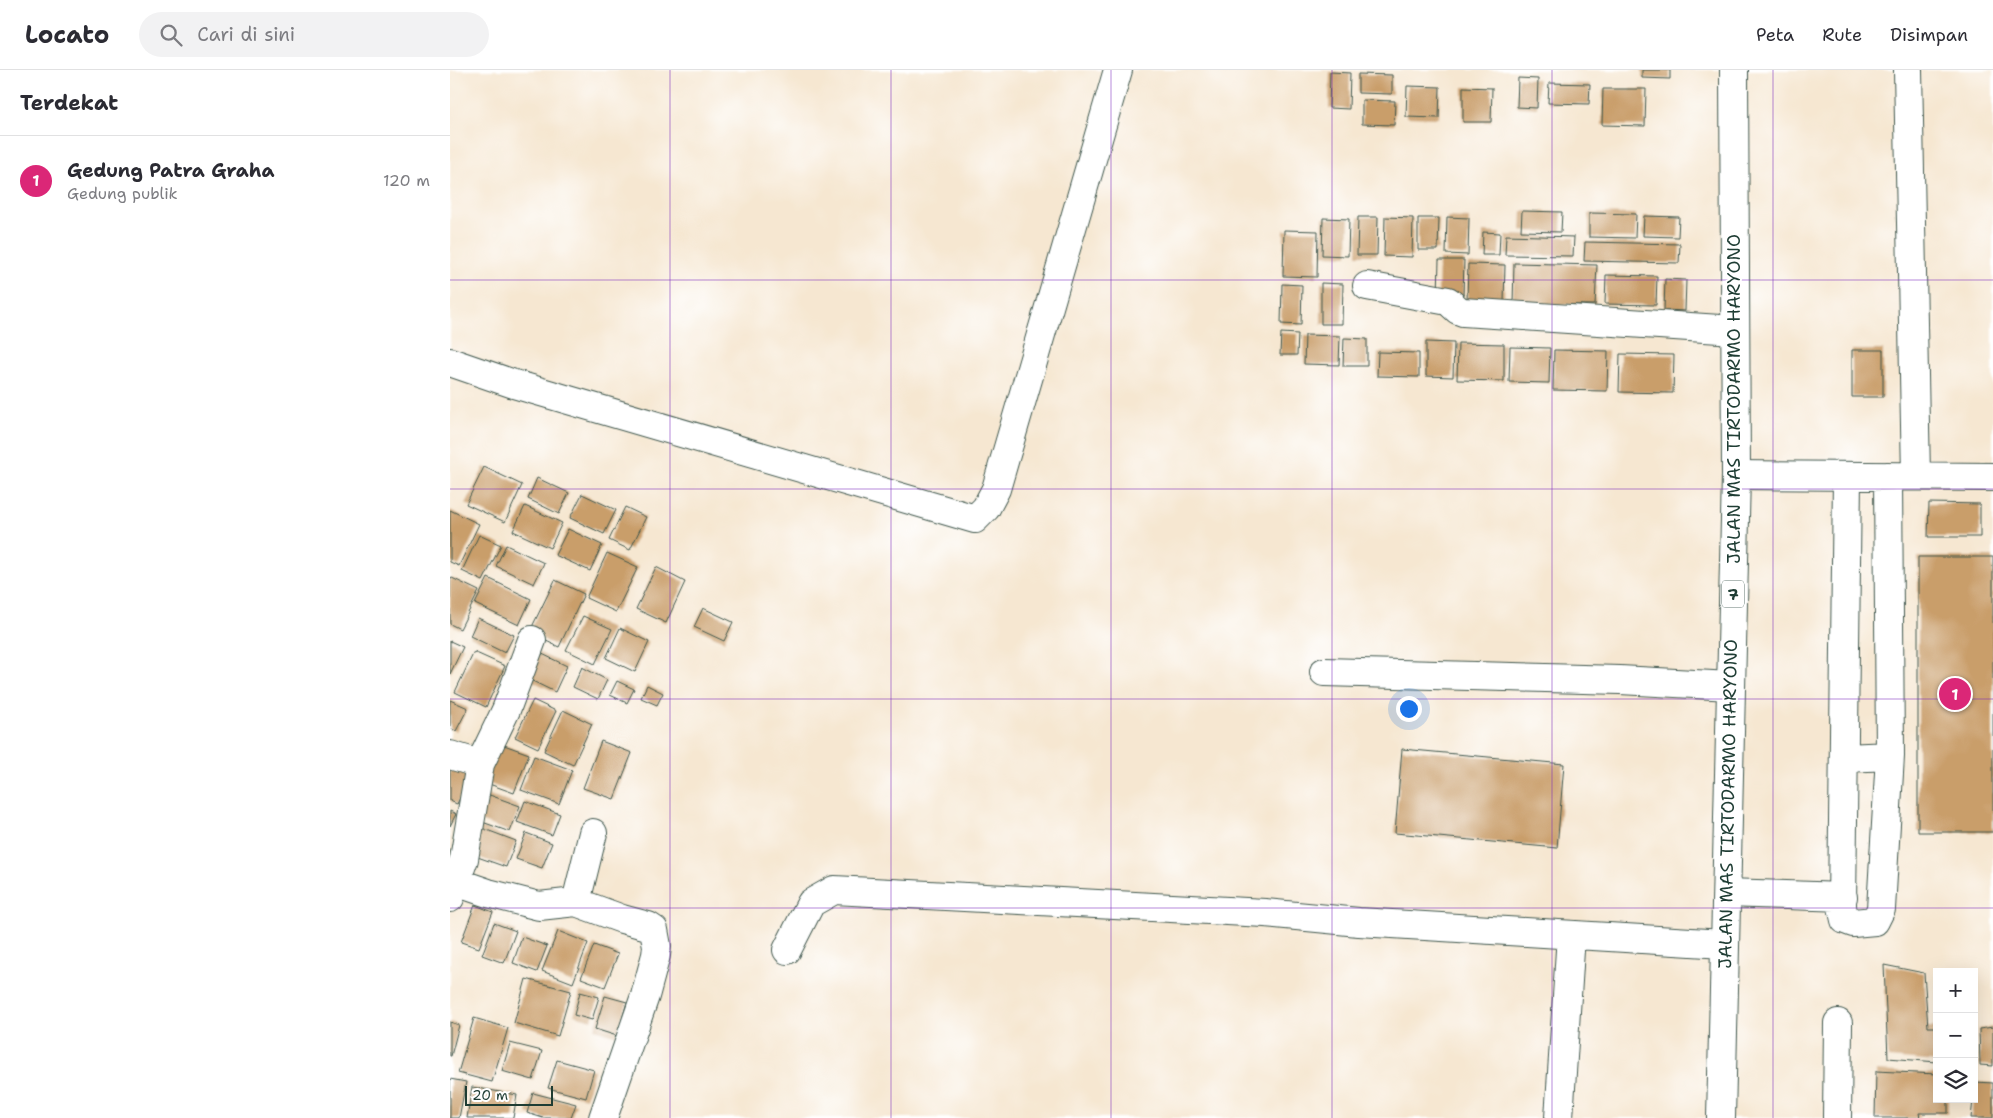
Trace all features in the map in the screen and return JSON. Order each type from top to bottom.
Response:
[{"type":"main road","points":[[450,362],[524,387],[975,520],[986,508],[996,489],[1118,70]]},
{"type":"main road","name":"JALAN MAS TIRTODARMO HARYONO","points":[[1721,1118],[1736,475],[1734,70]]},
{"type":"main road","points":[[1908,70],[1916,476]]},
{"type":"main road","points":[[1366,286],[1448,301],[1463,312],[1735,330]]},
{"type":"main road","points":[[1736,475],[1993,477]]},
{"type":"main road","points":[[1847,477],[1842,907],[1845,920],[1854,923],[1875,921],[1881,909],[1890,756],[1888,476]]},
{"type":"main road","points":[[532,640],[506,710],[480,764],[464,859],[454,880],[488,893],[539,906],[576,902],[622,919],[648,926],[654,930],[656,955],[645,996],[603,1118]]},
{"type":"main road","points":[[1324,672],[1610,680],[1730,686]]},
{"type":"main road","points":[[450,756],[480,764]]},
{"type":"main road","points":[[1845,758],[1890,756]]},
{"type":"main road","points":[[576,902],[593,833]]},
{"type":"main road","points":[[787,950],[811,903],[834,890],[1265,914],[1359,922],[1724,944]]},
{"type":"main road","points":[[1727,893],[1843,896]]},
{"type":"main road","points":[[1559,1118],[1571,935]]},
{"type":"main road","points":[[1837,1118],[1838,1023]]},
{"type":"building","points":[[1642,70],[1670,70],[1670,79],[1642,78]]},
{"type":"building","points":[[1330,72],[1350,73],[1349,109],[1329,108]]},
{"type":"building","points":[[1358,74],[1392,75],[1392,94],[1358,93]]},
{"type":"building","points":[[1518,78],[1538,79],[1537,108],[1517,107]]},
{"type":"building","points":[[1549,83],[1590,84],[1589,104],[1548,103]]},
{"type":"building","points":[[1407,86],[1440,87],[1439,118],[1406,117]]},
{"type":"building","points":[[1463,87],[1492,88],[1491,122],[1463,122]]},
{"type":"building","points":[[1603,89],[1646,89],[1645,126],[1602,125]]},
{"type":"building","points":[[1362,100],[1395,101],[1394,125],[1362,124]]},
{"type":"building","points":[[1522,211],[1562,212],[1561,232],[1521,231]]},
{"type":"building","points":[[1589,213],[1636,214],[1635,238],[1589,237]]},
{"type":"building","points":[[1644,216],[1679,217],[1678,237],[1643,236]]},
{"type":"building","points":[[1358,217],[1378,217],[1377,255],[1357,255]]},
{"type":"building","points":[[1385,217],[1413,218],[1412,257],[1384,256]]},
{"type":"building","points":[[1447,217],[1469,218],[1468,255],[1446,254]]},
{"type":"building","points":[[1323,218],[1349,219],[1348,256],[1322,255]]},
{"type":"building","points":[[1418,218],[1439,218],[1438,250],[1418,250]]},
{"type":"building","points":[[1284,230],[1318,231],[1317,277],[1283,276]]},
{"type":"building","points":[[1483,232],[1500,233],[1499,255],[1482,255]]},
{"type":"building","points":[[1506,235],[1574,237],[1573,256],[1505,255]]},
{"type":"building","points":[[1585,242],[1680,244],[1679,263],[1584,261]]},
{"type":"building","points":[[1439,260],[1464,260],[1463,296],[1438,295]]},
{"type":"building","points":[[1514,263],[1597,265],[1595,305],[1513,304]]},
{"type":"building","points":[[1468,264],[1505,265],[1504,301],[1467,300]]},
{"type":"building","points":[[1606,275],[1657,276],[1656,305],[1605,304]]},
{"type":"building","points":[[1665,279],[1686,280],[1685,311],[1664,310]]},
{"type":"building","points":[[1321,283],[1343,284],[1342,324],[1321,324]]},
{"type":"building","points":[[1282,284],[1302,285],[1301,325],[1281,324]]},
{"type":"building","points":[[1281,333],[1298,334],[1297,355],[1280,355]]},
{"type":"building","points":[[1305,335],[1340,336],[1339,365],[1304,364]]},
{"type":"building","points":[[1344,338],[1367,339],[1367,366],[1343,366]]},
{"type":"building","points":[[1426,342],[1454,343],[1453,377],[1426,376]]},
{"type":"building","points":[[1458,343],[1504,344],[1504,381],[1457,380]]},
{"type":"building","points":[[1510,347],[1550,348],[1549,383],[1509,382]]},
{"type":"building","points":[[1554,350],[1608,351],[1607,391],[1553,390]]},
{"type":"building","points":[[1852,350],[1883,350],[1883,397],[1852,397]]},
{"type":"building","points":[[1378,352],[1419,353],[1419,377],[1377,376]]},
{"type":"building","points":[[1620,354],[1674,355],[1673,393],[1619,392]]},
{"type":"building","points":[[484,467],[522,485],[505,522],[466,504]]},
{"type":"building","points":[[537,478],[569,493],[559,514],[528,499]]},
{"type":"building","points":[[582,494],[616,510],[604,534],[570,518]]},
{"type":"building","points":[[1929,503],[1980,504],[1980,537],[1928,537]]},
{"type":"building","points":[[525,506],[562,523],[550,548],[513,531]]},
{"type":"building","points":[[625,507],[646,517],[630,550],[609,540]]},
{"type":"building","points":[[450,510],[479,524],[459,566],[450,562]]},
{"type":"building","points":[[568,529],[602,545],[590,571],[555,555]]},
{"type":"building","points":[[479,535],[501,545],[483,581],[462,571]]},
{"type":"building","points":[[506,545],[544,563],[534,584],[496,566]]},
{"type":"building","points":[[607,553],[638,567],[616,612],[586,598]]},
{"type":"building","points":[[1918,557],[1993,557],[1993,832],[1918,832]]},
{"type":"building","points":[[656,567],[685,582],[666,623],[636,609]]},
{"type":"building","points":[[450,577],[479,591],[460,629],[450,624]]},
{"type":"building","points":[[488,578],[531,599],[519,625],[475,604]]},
{"type":"building","points":[[555,580],[584,594],[559,647],[529,633]]},
{"type":"building","points":[[703,608],[733,622],[724,641],[694,627]]},
{"type":"building","points":[[583,616],[612,629],[595,664],[566,650]]},
{"type":"building","points":[[478,618],[514,635],[505,653],[470,636]]},
{"type":"building","points":[[620,628],[649,642],[635,672],[606,658]]},
{"type":"building","points":[[450,641],[463,647],[450,674]]},
{"type":"building","points":[[534,650],[567,666],[555,692],[522,676]]},
{"type":"building","points":[[474,652],[505,666],[486,707],[455,692]]},
{"type":"building","points":[[582,667],[607,680],[598,699],[573,687]]},
{"type":"building","points":[[617,681],[634,689],[627,703],[610,695]]},
{"type":"building","points":[[647,685],[663,693],[657,705],[641,698]]},
{"type":"building","points":[[450,700],[468,708],[456,731],[450,728]]},
{"type":"building","points":[[533,700],[556,711],[538,748],[515,737]]},
{"type":"building","points":[[563,710],[592,724],[573,765],[544,751]]},
{"type":"building","points":[[493,741],[529,754],[514,793],[478,780]]},
{"type":"building","points":[[601,741],[632,753],[614,799],[583,788]]},
{"type":"building","points":[[1402,749],[1564,764],[1557,848],[1395,833]]},
{"type":"building","points":[[534,756],[572,770],[559,804],[521,790]]},
{"type":"building","points":[[450,760],[473,771],[457,804],[450,801]]},
{"type":"building","points":[[484,793],[520,806],[510,832],[474,819]]},
{"type":"building","points":[[525,801],[560,814],[552,835],[517,822]]},
{"type":"building","points":[[450,811],[456,814],[450,826]]},
{"type":"building","points":[[479,827],[516,841],[506,867],[469,854]]},
{"type":"building","points":[[526,833],[552,843],[542,868],[516,859]]},
{"type":"building","points":[[475,905],[493,912],[479,948],[461,942]]},
{"type":"building","points":[[494,923],[516,931],[504,963],[482,955]]},
{"type":"building","points":[[558,931],[588,943],[573,983],[542,971]]},
{"type":"building","points":[[522,937],[547,946],[537,972],[513,963]]},
{"type":"building","points":[[594,945],[618,954],[605,987],[581,978]]},
{"type":"building","points":[[1884,965],[1924,973],[1928,1027],[1933,1027],[1933,1062],[1888,1058]]},
{"type":"building","points":[[526,979],[571,991],[558,1036],[514,1023]]},
{"type":"building","points":[[580,992],[599,997],[592,1020],[574,1015]]},
{"type":"building","points":[[605,996],[627,1002],[617,1036],[595,1029]]},
{"type":"building","points":[[474,1018],[508,1028],[492,1082],[458,1073]]},
{"type":"building","points":[[450,1022],[459,1025],[451,1056],[450,1056]]},
{"type":"building","points":[[1993,1027],[1993,1066],[1980,1065],[1979,1029]]},
{"type":"building","points":[[510,1043],[542,1051],[533,1080],[502,1071]]},
{"type":"building","points":[[557,1060],[594,1070],[586,1098],[548,1088]]},
{"type":"building","points":[[1876,1071],[1933,1074],[1933,1103],[1948,1103],[1948,1113],[1919,1113],[1920,1118],[1875,1118]]},
{"type":"building","points":[[450,1079],[466,1082],[459,1118],[450,1118]]},
{"type":"building","points":[[1978,1082],[1993,1083],[1993,1118],[1971,1118],[1973,1103],[1978,1103]]},
{"type":"building","points":[[472,1087],[517,1095],[513,1118],[467,1118]]},
{"type":"building","points":[[533,1093],[576,1104],[571,1118],[543,1118],[527,1113]]},
{"type":"place","name":"Gedung Patra Graha","points":[[1955,694]]}]
